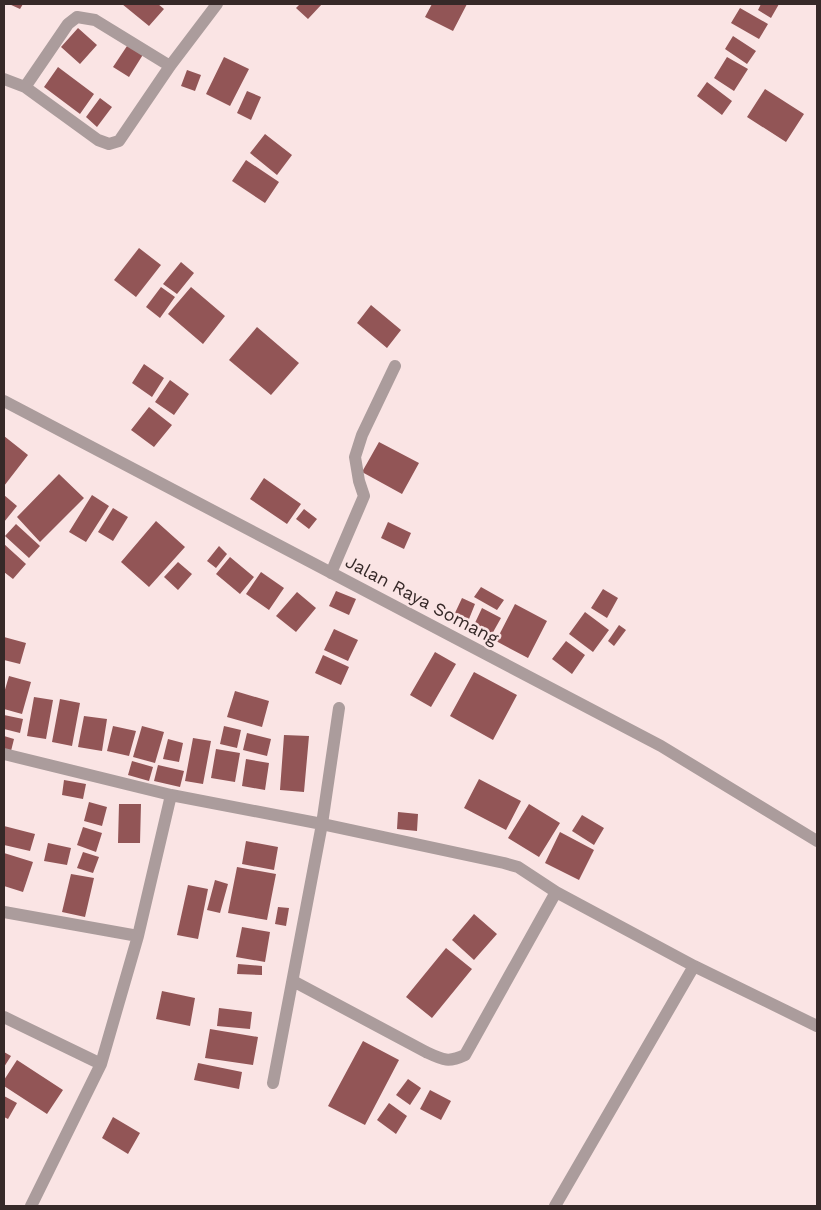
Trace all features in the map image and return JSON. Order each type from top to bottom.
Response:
[{"type":"street","points":[[4,80],[26,87],[98,140],[109,144],[119,141],[170,66],[217,4]]},
{"type":"street","points":[[26,87],[68,24],[77,18],[95,20],[170,66]]},
{"type":"street","points":[[331,573],[364,496],[359,481],[355,456],[362,435],[395,366]]},
{"type":"street","name":"Jalan Raya Somang","points":[[4,401],[661,746],[817,841]]},
{"type":"street","points":[[273,1083],[322,824],[339,708]]},
{"type":"street","points":[[4,754],[171,796],[322,824],[504,863],[518,868],[556,892],[694,966],[817,1026]]},
{"type":"street","points":[[31,1206],[101,1064],[138,936],[171,796]]},
{"type":"street","points":[[293,981],[440,1059],[453,1060],[465,1055],[556,892]]},
{"type":"street","points":[[4,912],[138,936]]},
{"type":"street","points":[[554,1206],[694,966]]},
{"type":"street","points":[[4,1017],[101,1064]]},
{"type":"building","points":[[9,4],[23,4],[20,9]]},
{"type":"building","points":[[122,4],[158,4],[164,9],[149,26]]},
{"type":"building","points":[[300,4],[322,4],[308,19],[296,8]]},
{"type":"building","points":[[432,4],[467,4],[453,31],[425,17]]},
{"type":"building","points":[[761,4],[779,4],[771,18],[758,10]]},
{"type":"building","points":[[740,8],[768,24],[759,39],[731,23]]},
{"type":"building","points":[[78,28],[97,45],[80,64],[61,47]]},
{"type":"building","points":[[733,36],[756,51],[747,64],[725,49]]},
{"type":"building","points":[[129,43],[144,53],[129,77],[113,67]]},
{"type":"building","points":[[224,57],[249,69],[230,106],[206,94]]},
{"type":"building","points":[[727,57],[748,69],[734,91],[714,78]]},
{"type":"building","points":[[58,67],[94,94],[80,114],[44,87]]},
{"type":"building","points":[[187,70],[201,75],[195,91],[181,86]]},
{"type":"building","points":[[707,82],[732,101],[722,115],[697,96]]},
{"type":"building","points":[[765,89],[804,114],[786,142],[747,117]]},
{"type":"building","points":[[247,91],[261,97],[251,120],[237,113]]},
{"type":"building","points":[[100,98],[112,107],[97,127],[86,117]]},
{"type":"building","points":[[265,134],[292,155],[277,175],[250,153]]},
{"type":"building","points":[[246,160],[279,182],[265,203],[232,181]]},
{"type":"building","points":[[139,248],[161,265],[136,297],[114,280]]},
{"type":"building","points":[[181,262],[194,273],[177,294],[163,284]]},
{"type":"building","points":[[161,287],[175,297],[160,318],[146,307]]},
{"type":"building","points":[[191,287],[225,316],[203,344],[168,314]]},
{"type":"building","points":[[371,305],[401,330],[387,348],[357,323]]},
{"type":"building","points":[[257,327],[299,363],[271,395],[229,360]]},
{"type":"building","points":[[144,364],[164,378],[152,397],[132,383]]},
{"type":"building","points":[[170,380],[189,394],[174,415],[155,402]]},
{"type":"building","points":[[149,407],[172,425],[154,447],[131,430]]},
{"type":"building","points":[[4,436],[28,455],[4,486]]},
{"type":"building","points":[[379,442],[419,463],[402,494],[362,472]]},
{"type":"building","points":[[59,474],[84,498],[40,542],[17,517]]},
{"type":"building","points":[[264,478],[301,504],[287,524],[250,499]]},
{"type":"building","points":[[4,495],[17,506],[4,522]]},
{"type":"building","points":[[92,495],[109,506],[86,542],[69,532]]},
{"type":"building","points":[[113,508],[128,517],[113,541],[98,532]]},
{"type":"building","points":[[304,509],[317,519],[309,529],[296,519]]},
{"type":"building","points":[[156,521],[185,547],[149,587],[121,562]]},
{"type":"building","points":[[388,522],[411,533],[404,549],[381,538]]},
{"type":"building","points":[[16,524],[40,546],[29,558],[5,536]]},
{"type":"building","points":[[4,544],[26,564],[13,579],[4,572]]},
{"type":"building","points":[[219,546],[227,554],[216,568],[207,561]]},
{"type":"building","points":[[230,557],[254,577],[240,594],[216,574]]},
{"type":"building","points":[[178,562],[192,574],[178,590],[164,577]]},
{"type":"building","points":[[261,572],[284,588],[269,610],[246,594]]},
{"type":"building","points":[[481,587],[504,600],[497,610],[474,597]]},
{"type":"building","points":[[603,589],[618,598],[607,618],[591,608]]},
{"type":"building","points":[[336,591],[356,599],[349,615],[329,606]]},
{"type":"building","points":[[297,592],[316,608],[296,632],[276,616]]},
{"type":"building","points":[[462,598],[475,604],[469,619],[455,613]]},
{"type":"building","points":[[515,604],[547,621],[528,658],[496,641]]},
{"type":"building","points":[[482,608],[501,618],[492,634],[474,625]]},
{"type":"building","points":[[585,612],[609,630],[593,652],[569,634]]},
{"type":"building","points":[[619,625],[626,630],[614,646],[608,641]]},
{"type":"building","points":[[334,629],[358,640],[348,661],[324,650]]},
{"type":"building","points":[[4,637],[26,643],[20,664],[4,660]]},
{"type":"building","points":[[566,641],[585,655],[572,674],[552,659]]},
{"type":"building","points":[[435,652],[456,664],[431,707],[410,695]]},
{"type":"building","points":[[323,655],[349,667],[341,685],[315,673]]},
{"type":"building","points":[[474,672],[517,695],[493,740],[450,716]]},
{"type":"building","points":[[9,676],[31,682],[22,714],[4,709],[4,693]]},
{"type":"building","points":[[235,691],[269,701],[262,727],[227,717]]},
{"type":"building","points":[[34,697],[53,700],[46,739],[27,736]]},
{"type":"building","points":[[60,699],[80,703],[72,746],[52,742]]},
{"type":"building","points":[[4,715],[23,719],[20,733],[4,729]]},
{"type":"building","points":[[84,716],[107,719],[102,751],[78,747]]},
{"type":"building","points":[[113,726],[136,731],[129,756],[107,751]]},
{"type":"building","points":[[142,726],[164,732],[155,763],[133,757]]},
{"type":"building","points":[[224,726],[241,730],[237,748],[220,744]]},
{"type":"building","points":[[247,733],[271,739],[267,756],[243,750]]},
{"type":"building","points":[[284,735],[309,736],[304,792],[280,790]]},
{"type":"building","points":[[4,736],[14,739],[11,751],[4,749]]},
{"type":"building","points":[[193,738],[211,741],[203,784],[185,781]]},
{"type":"building","points":[[168,739],[183,743],[179,762],[163,759]]},
{"type":"building","points":[[216,749],[240,753],[235,782],[211,778]]},
{"type":"building","points":[[246,759],[269,763],[265,790],[242,786]]},
{"type":"building","points":[[132,761],[153,767],[149,781],[128,775]]},
{"type":"building","points":[[158,765],[184,771],[180,787],[154,781]]},
{"type":"building","points":[[479,779],[521,801],[506,830],[464,808]]},
{"type":"building","points":[[64,780],[86,784],[83,799],[62,795]]},
{"type":"building","points":[[89,802],[107,807],[102,826],[84,821]]},
{"type":"building","points":[[119,804],[141,804],[140,843],[118,843]]},
{"type":"building","points":[[529,804],[560,823],[539,857],[508,838]]},
{"type":"building","points":[[398,812],[418,814],[417,831],[397,829]]},
{"type":"building","points":[[582,815],[604,828],[594,845],[572,831]]},
{"type":"building","points":[[4,826],[35,834],[30,851],[4,845]]},
{"type":"building","points":[[83,827],[102,833],[96,852],[77,845]]},
{"type":"building","points":[[560,832],[594,850],[579,880],[545,863]]},
{"type":"building","points":[[246,841],[278,847],[274,870],[242,864]]},
{"type":"building","points":[[48,843],[71,848],[67,865],[44,861]]},
{"type":"building","points":[[83,852],[99,857],[93,873],[77,868]]},
{"type":"building","points":[[4,853],[33,862],[23,892],[4,886]]},
{"type":"building","points":[[237,867],[276,874],[267,920],[228,913]]},
{"type":"building","points":[[71,874],[94,878],[85,917],[62,912]]},
{"type":"building","points":[[215,880],[228,884],[220,913],[207,910]]},
{"type":"building","points":[[188,885],[208,889],[198,939],[177,935]]},
{"type":"building","points":[[278,907],[289,908],[286,926],[275,924]]},
{"type":"building","points":[[474,914],[497,934],[474,960],[452,940]]},
{"type":"building","points":[[242,927],[270,932],[265,962],[236,957]]},
{"type":"building","points":[[446,948],[472,969],[432,1018],[406,997]]},
{"type":"building","points":[[238,964],[262,966],[262,975],[237,974]]},
{"type":"building","points":[[162,991],[195,998],[190,1026],[156,1019]]},
{"type":"building","points":[[219,1008],[252,1012],[250,1029],[217,1026]]},
{"type":"building","points":[[210,1029],[258,1037],[253,1065],[205,1058]]},
{"type":"building","points":[[363,1041],[399,1060],[365,1125],[328,1106]]},
{"type":"building","points":[[4,1052],[11,1056],[4,1067]]},
{"type":"building","points":[[17,1060],[63,1090],[47,1114],[4,1086],[4,1080]]},
{"type":"building","points":[[198,1063],[242,1072],[239,1089],[194,1080]]},
{"type":"building","points":[[408,1079],[421,1088],[410,1105],[396,1095]]},
{"type":"building","points":[[430,1090],[451,1101],[441,1120],[420,1109]]},
{"type":"building","points":[[4,1096],[17,1103],[8,1119],[4,1117]]},
{"type":"building","points":[[389,1103],[407,1116],[396,1134],[377,1120]]},
{"type":"building","points":[[113,1117],[140,1133],[128,1154],[102,1138]]}]
